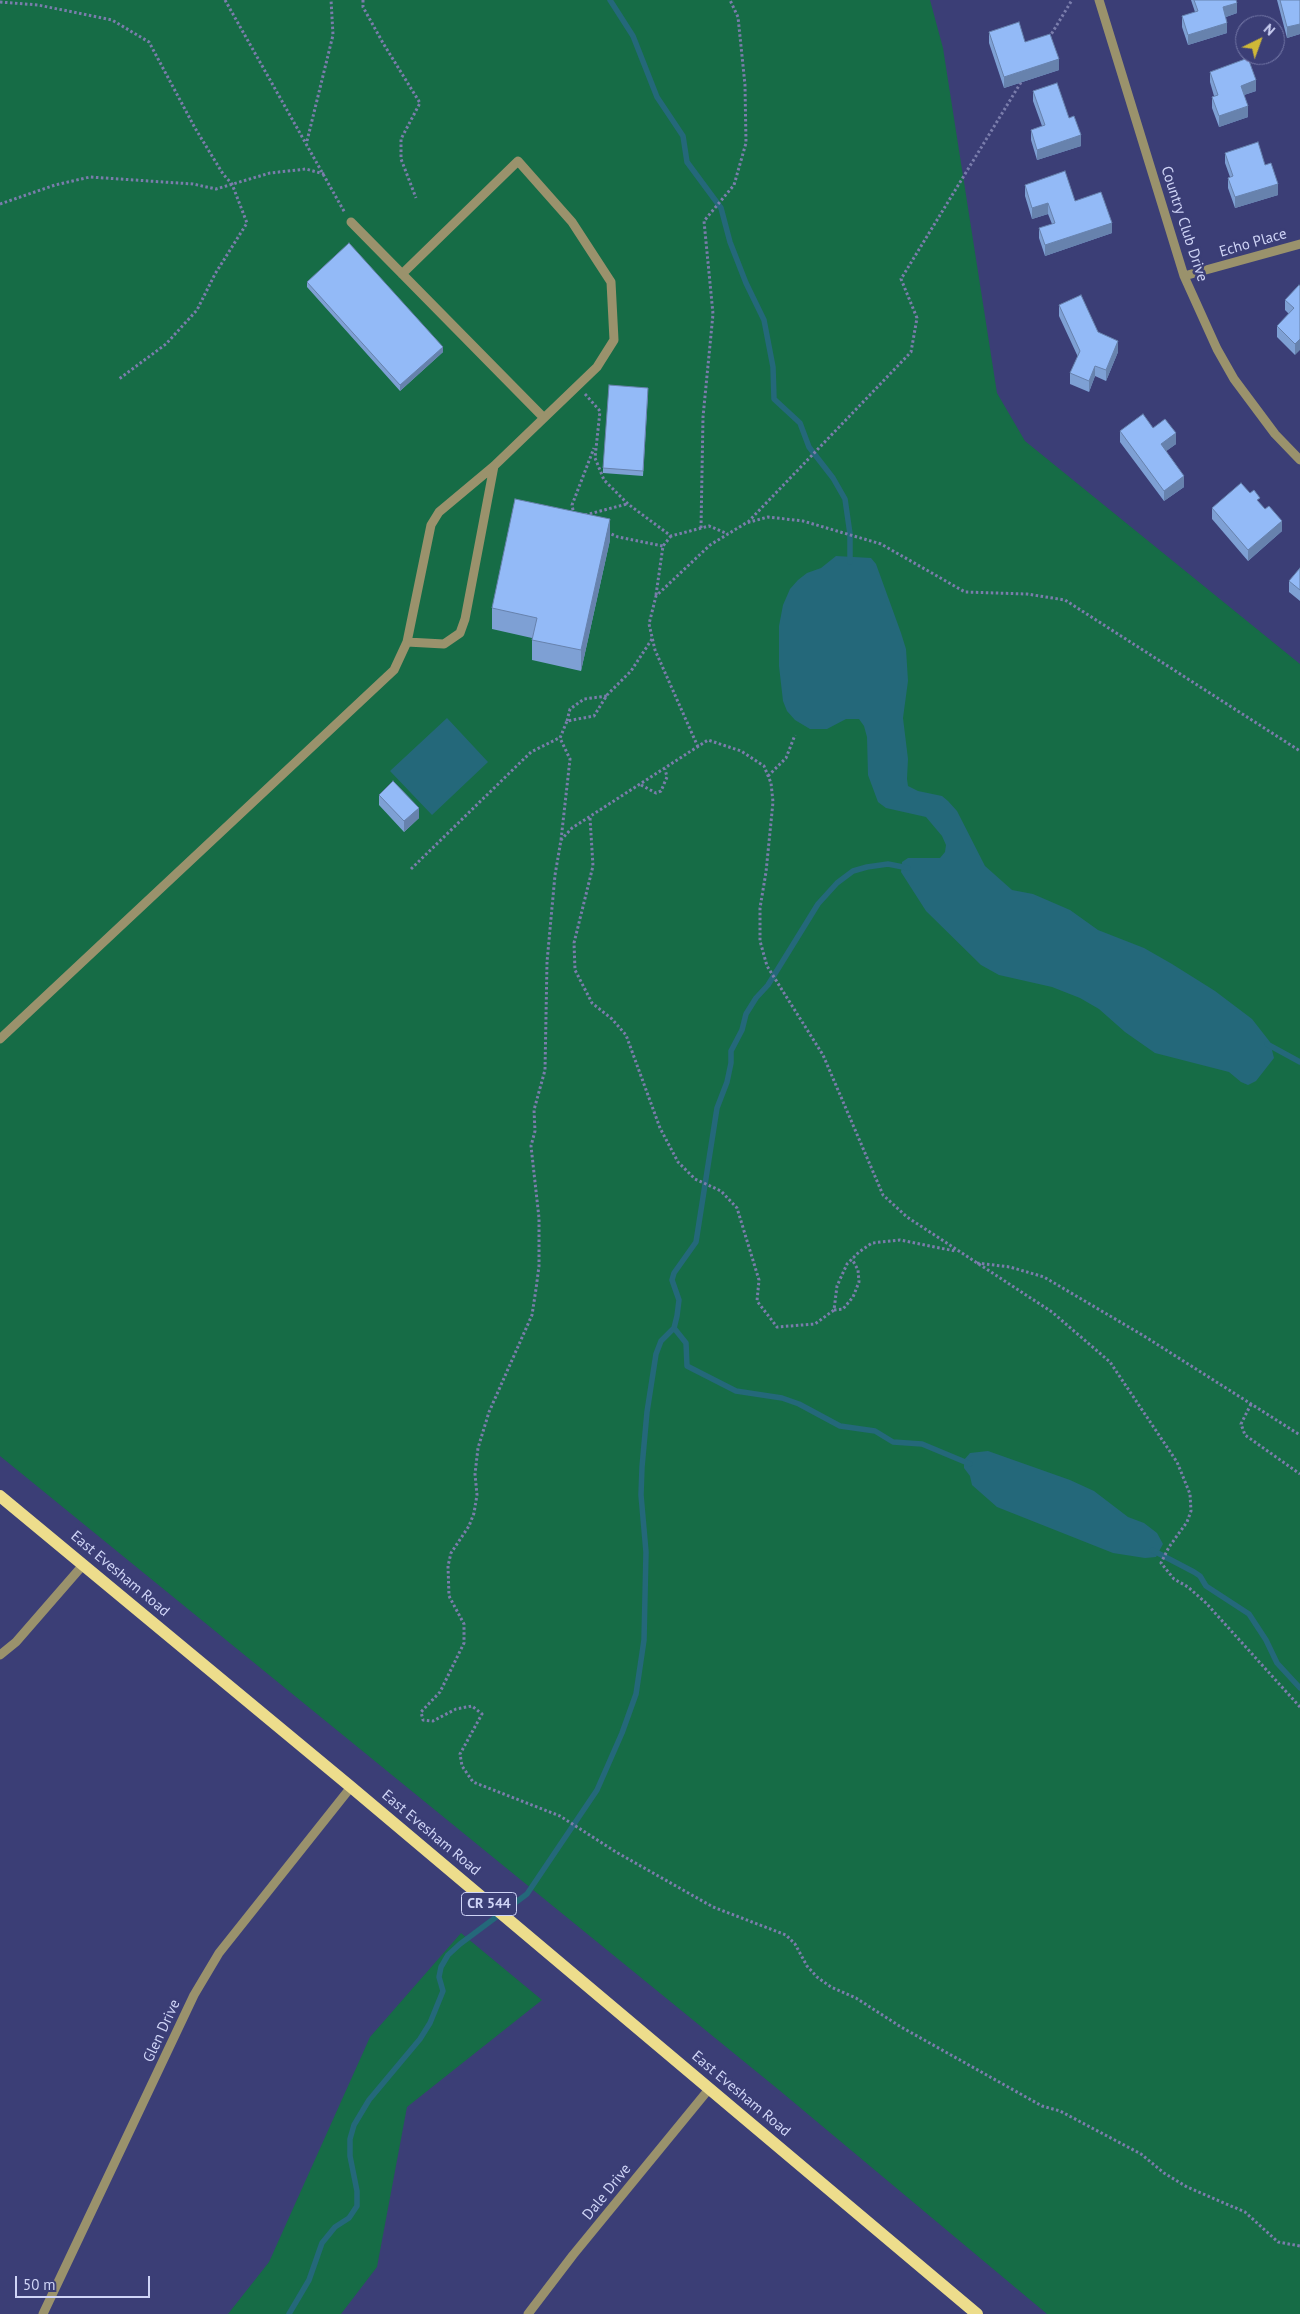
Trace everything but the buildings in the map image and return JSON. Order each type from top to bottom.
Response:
[{"type":"main road","name":"East Evesham Road","points":[[0,1496],[350,1787],[977,2314]]},
{"type":"street","name":"Country Club Drive","points":[[1099,0],[1184,276],[1234,379],[1275,434],[1300,460]]},
{"type":"street","points":[[0,1039],[394,670],[408,642],[431,525],[439,512],[494,466],[578,386],[597,367],[614,340],[611,282],[572,222],[518,161],[402,274]]},
{"type":"street","points":[[350,222],[544,418]]},
{"type":"street","name":"Echo Place","points":[[1184,276],[1300,244]]},
{"type":"street","points":[[408,642],[444,644],[460,633],[465,619],[494,466]]},
{"type":"street","points":[[0,1655],[16,1642],[83,1565]]},
{"type":"street","name":"Glen Drive","points":[[43,2314],[194,1995],[219,1953],[350,1787]]},
{"type":"street","name":"Dale Drive","points":[[528,2314],[573,2255],[709,2089]]},
{"type":"path","points":[[225,0],[307,142],[350,222]]},
{"type":"path","points":[[307,142],[333,35],[331,0]]},
{"type":"path","points":[[363,0],[364,7],[383,43],[420,103],[400,139],[401,159],[416,198]]},
{"type":"path","points":[[701,528],[703,417],[714,314],[704,221],[734,185],[746,143],[745,85],[738,17],[730,0]]},
{"type":"path","points":[[1046,42],[1072,0]]},
{"type":"path","points":[[0,2],[38,5],[112,20],[149,42],[195,128],[223,174],[232,184],[247,223],[214,274],[198,310],[166,344],[118,379]]},
{"type":"path","points":[[656,596],[696,557],[746,523],[911,352],[917,318],[901,279],[1026,76]]},
{"type":"path","points":[[0,204],[55,185],[90,177],[194,184],[216,190],[279,172],[306,169],[324,174]]},
{"type":"path","points":[[578,386],[600,411],[595,458],[604,480],[628,504],[670,536]]},
{"type":"path","points":[[596,443],[572,504],[574,518],[628,504]]},
{"type":"path","points":[[746,523],[768,517],[803,521],[882,544],[965,592],[1027,594],[1065,600],[1300,751]]},
{"type":"path","points":[[698,747],[655,650],[649,624],[656,596],[663,546],[670,536],[709,526],[728,534]]},
{"type":"path","points":[[600,530],[618,537],[663,546]]},
{"type":"path","points":[[567,721],[594,716],[607,696],[630,672],[652,638]]},
{"type":"path","points":[[411,869],[531,752],[560,738],[570,708],[584,699],[607,696]]},
{"type":"path","points":[[768,776],[786,758],[795,735]]},
{"type":"path","points":[[560,738],[570,759],[555,875],[547,962],[545,1070],[534,1110],[535,1131],[531,1146],[539,1218],[539,1266],[536,1289],[532,1315],[490,1412],[478,1448],[475,1474],[477,1495],[474,1513],[469,1526],[451,1553],[448,1566],[449,1596],[464,1624],[464,1643],[440,1692],[421,1712],[423,1720],[432,1721],[456,1709],[472,1706],[482,1714],[460,1754],[462,1766],[474,1782],[560,1816],[623,1856],[714,1908],[786,1935],[795,1944],[807,1966],[831,1988],[864,2003],[901,2027],[1042,2106],[1060,2110],[1124,2144],[1187,2187],[1245,2212],[1278,2242],[1300,2246]]},
{"type":"path","points":[[561,840],[572,828],[708,740],[741,751],[764,766],[772,783],[773,802],[766,872],[760,908],[760,941],[767,966],[823,1055],[883,1194],[907,1218],[1052,1312],[1110,1362],[1177,1462],[1190,1494],[1190,1511],[1187,1522],[1169,1547],[1161,1563],[1174,1579],[1206,1603],[1300,1707]]},
{"type":"path","points":[[641,785],[656,793],[661,791],[667,777],[665,769]]},
{"type":"path","points":[[590,818],[593,866],[574,943],[574,970],[592,1003],[626,1035],[660,1128],[678,1162],[695,1179],[721,1190],[737,1208],[759,1280],[757,1301],[776,1327],[815,1324],[834,1310],[843,1309],[853,1297],[859,1282],[858,1270],[852,1259]]},
{"type":"path","points":[[834,1310],[837,1286],[847,1264],[872,1243],[900,1240],[958,1251]]},
{"type":"path","points":[[975,1263],[1010,1267],[1044,1277],[1300,1435]]},
{"type":"path","points":[[1251,1404],[1241,1424],[1244,1435],[1300,1474]]},
{"type":"green space","points":[[0,0],[930,0],[943,48],[997,393],[1025,441],[1300,664],[1300,2314],[1047,2314],[779,2090],[0,1456]]},
{"type":"green space","points":[[461,1933],[542,2000],[407,2107],[377,2267],[341,2314],[228,2314],[269,2262],[370,2037]]},
{"type":"water","points":[[836,556],[871,558],[876,564],[901,633],[906,649],[908,681],[903,718],[908,759],[908,786],[918,791],[942,796],[948,801],[957,811],[985,866],[1012,890],[1033,894],[1070,910],[1098,930],[1144,948],[1215,991],[1252,1019],[1270,1042],[1274,1058],[1256,1081],[1248,1085],[1229,1072],[1155,1053],[1125,1032],[1099,1009],[1080,998],[1052,987],[999,975],[981,965],[926,911],[901,872],[902,862],[908,858],[940,858],[945,852],[946,845],[942,836],[926,817],[886,808],[878,802],[868,775],[867,737],[864,726],[859,719],[846,719],[827,729],[810,729],[795,720],[787,711],[783,701],[779,666],[779,626],[783,605],[790,589],[798,580],[807,573],[821,568]]},
{"type":"water","points":[[447,718],[488,762],[432,815],[390,771]]},
{"type":"water","points":[[988,1451],[1070,1480],[1094,1491],[1128,1517],[1144,1523],[1157,1533],[1163,1544],[1156,1557],[1145,1558],[1113,1553],[997,1507],[972,1485],[970,1476],[964,1468],[964,1460],[970,1453]]},
{"type":"waterway","points":[[610,0],[633,36],[657,97],[683,136],[687,162],[721,208],[730,242],[746,283],[764,320],[773,367],[774,399],[800,423],[809,447],[833,478],[845,499],[850,534],[850,562]]},
{"type":"waterway","points":[[289,2314],[309,2280],[322,2243],[335,2227],[349,2218],[357,2206],[357,2191],[350,2156],[350,2139],[354,2125],[369,2100],[420,2039],[430,2023],[443,1991],[439,1977],[441,1967],[448,1955],[460,1944],[527,1894],[597,1790],[622,1733],[636,1694],[644,1640],[646,1552],[641,1495],[642,1467],[647,1412],[656,1354],[661,1341],[674,1328],[679,1300],[672,1280],[674,1273],[696,1242],[717,1108],[727,1082],[731,1063],[731,1051],[742,1030],[746,1014],[756,998],[768,985],[818,904],[837,883],[853,871],[867,867],[888,864],[908,868]]},
{"type":"waterway","points":[[1267,1044],[1300,1062]]},
{"type":"waterway","points":[[674,1328],[686,1343],[687,1366],[736,1391],[782,1398],[799,1404],[840,1426],[875,1431],[893,1442],[922,1444],[970,1464]]},
{"type":"waterway","points":[[1152,1550],[1194,1572],[1200,1576],[1206,1586],[1249,1614],[1266,1640],[1277,1663],[1300,1688]]}]
